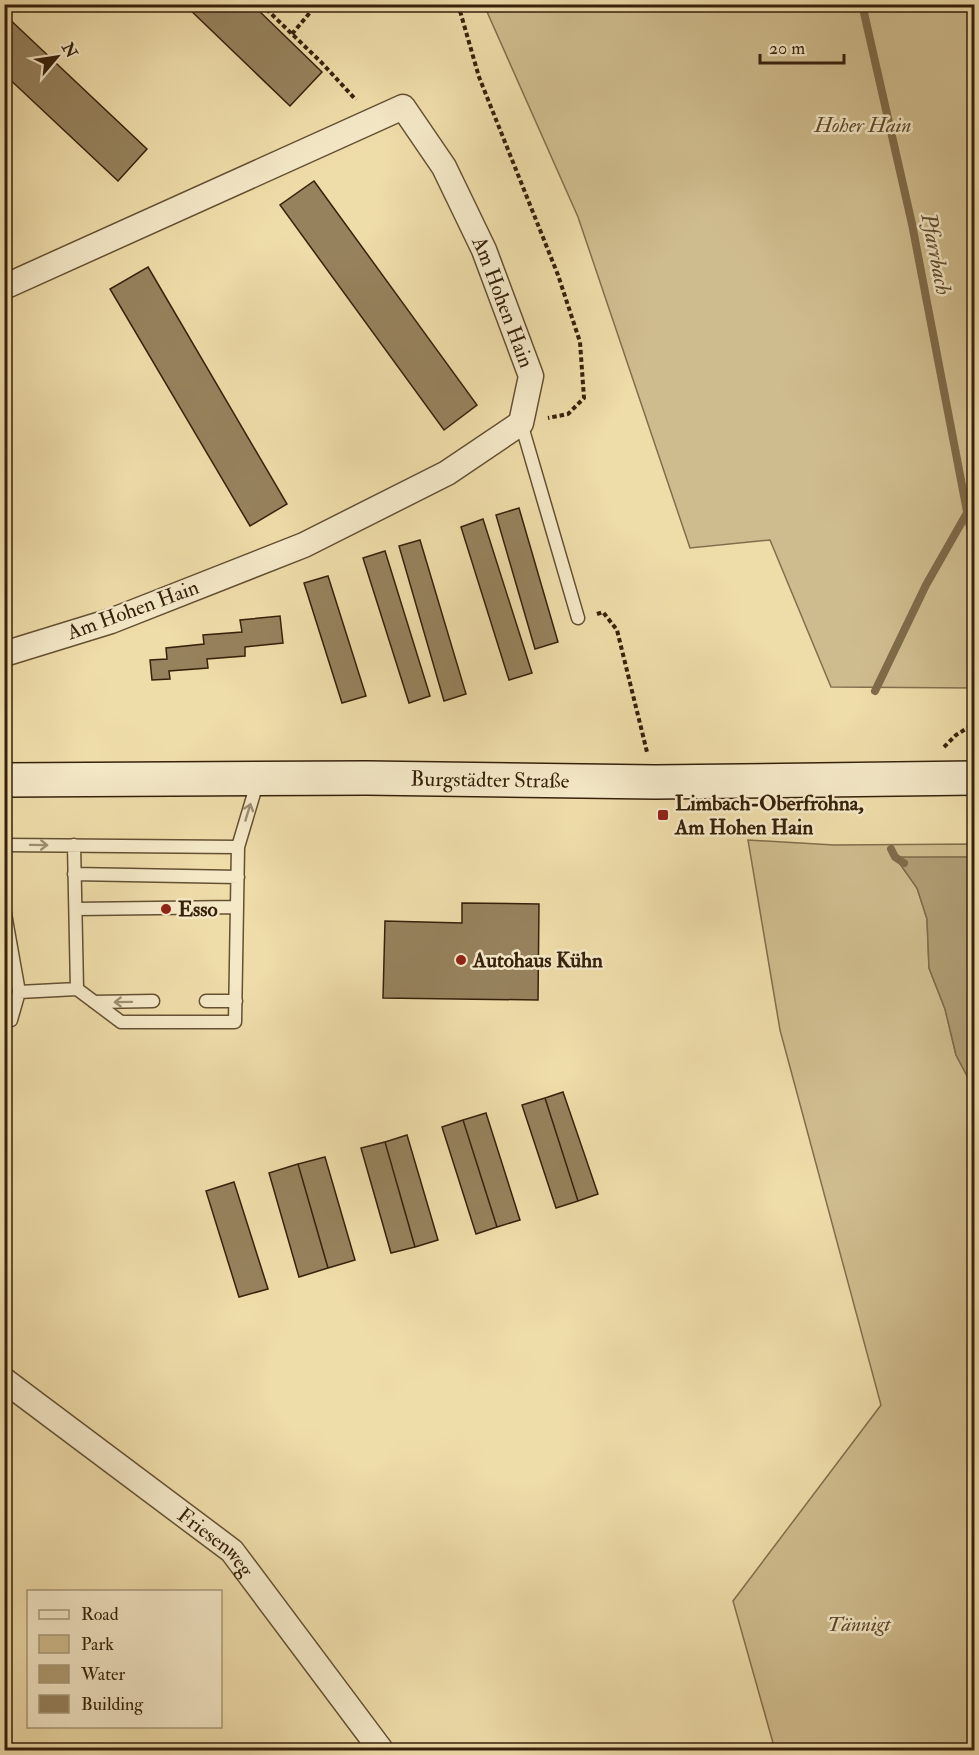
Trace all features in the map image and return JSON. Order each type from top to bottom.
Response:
[{"type":"main road","name":"Burgstädter Straße","points":[[4,780],[258,778],[655,782],[975,778]]},
{"type":"street","name":"Am Hohen Hain","points":[[4,287],[403,107],[444,167],[484,250],[531,376],[520,423],[447,473],[304,544],[111,621],[4,654]]},
{"type":"street","name":"Friesenweg","points":[[4,1380],[232,1551],[381,1750]]},
{"type":"lane","points":[[520,423],[578,618]]},
{"type":"lane","points":[[19,992],[77,989],[121,1022],[236,1022],[238,847],[258,778]]},
{"type":"lane","points":[[4,845],[238,847]]},
{"type":"lane","points":[[74,845],[77,989]]},
{"type":"lane","points":[[74,874],[238,877]]},
{"type":"lane","points":[[76,909],[237,906]]},
{"type":"lane","points":[[4,908],[19,992],[12,1020],[4,1020]]},
{"type":"lane","points":[[206,1001],[236,1000]]},
{"type":"lane","points":[[94,1002],[153,1001]]},
{"type":"path","points":[[261,4],[322,63],[375,120]]},
{"type":"path","points":[[458,4],[479,77],[558,275],[580,342],[584,398],[568,414],[520,423]]},
{"type":"path","points":[[292,34],[313,9]]},
{"type":"path","points":[[578,618],[603,612],[617,630],[655,782]]},
{"type":"path","points":[[4,1149],[9,1195],[4,1235]]},
{"type":"green space","name":"Hoher Hain","points":[[484,5],[974,5],[974,688],[831,687],[770,540],[690,548],[578,217]]},
{"type":"green space","name":"Tännigt","points":[[748,840],[834,845],[974,844],[974,857],[896,858],[917,888],[927,919],[929,968],[945,1009],[956,1055],[974,1089],[974,1750],[775,1750],[733,1601],[881,1405],[780,1030]]},
{"type":"water","points":[[895,857],[974,857],[974,1089],[956,1055],[945,1009],[929,968],[927,919],[917,888]]},
{"type":"building","points":[[184,4],[252,4],[322,72],[290,106]]},
{"type":"building","points":[[4,14],[147,149],[118,181],[4,74]]},
{"type":"building","points":[[314,181],[477,405],[444,430],[280,205]]},
{"type":"building","points":[[148,267],[287,504],[250,526],[110,289]]},
{"type":"building","points":[[519,508],[558,642],[535,649],[496,515]]},
{"type":"building","points":[[483,519],[532,673],[509,680],[461,527]]},
{"type":"building","points":[[420,540],[466,694],[444,701],[399,546]]},
{"type":"building","points":[[385,551],[430,696],[409,703],[363,558]]},
{"type":"building","points":[[328,576],[366,696],[342,703],[304,583]]},
{"type":"building","points":[[280,616],[283,643],[245,647],[245,656],[207,659],[208,668],[169,671],[170,679],[152,680],[150,660],[167,659],[166,648],[204,644],[203,635],[242,632],[240,620]]},
{"type":"building","name":"Autohaus Kühn","points":[[462,903],[539,904],[538,1000],[383,998],[385,921],[462,923]]},
{"type":"building","points":[[563,1092],[598,1194],[578,1201],[545,1098]]},
{"type":"building","points":[[545,1098],[578,1201],[556,1208],[522,1105]]},
{"type":"building","points":[[486,1113],[520,1220],[497,1227],[463,1120]]},
{"type":"building","points":[[463,1120],[497,1227],[476,1234],[442,1127]]},
{"type":"building","points":[[407,1135],[438,1240],[415,1247],[385,1142]]},
{"type":"building","points":[[385,1142],[415,1247],[391,1253],[361,1148]]},
{"type":"building","points":[[325,1157],[355,1260],[328,1268],[298,1164]]},
{"type":"building","points":[[298,1164],[328,1268],[299,1277],[269,1173]]},
{"type":"building","points":[[234,1182],[268,1289],[239,1297],[206,1191]]},
{"type":"waterway","name":"Pfarrbach","points":[[862,4],[912,224],[974,548]]},
{"type":"waterway","name":"Pfarrbach","points":[[875,691],[926,585],[967,513]]},
{"type":"waterway","name":"Pfarrbach","points":[[891,849],[895,857],[904,863]]},
{"type":"place","name":"Limbach-Oberfrohna, Am Hohen Hain","points":[[663,815]]},
{"type":"place","name":"Esso","points":[[166,909]]},
{"type":"place","name":"Autohaus Kühn","points":[[461,960]]}]
